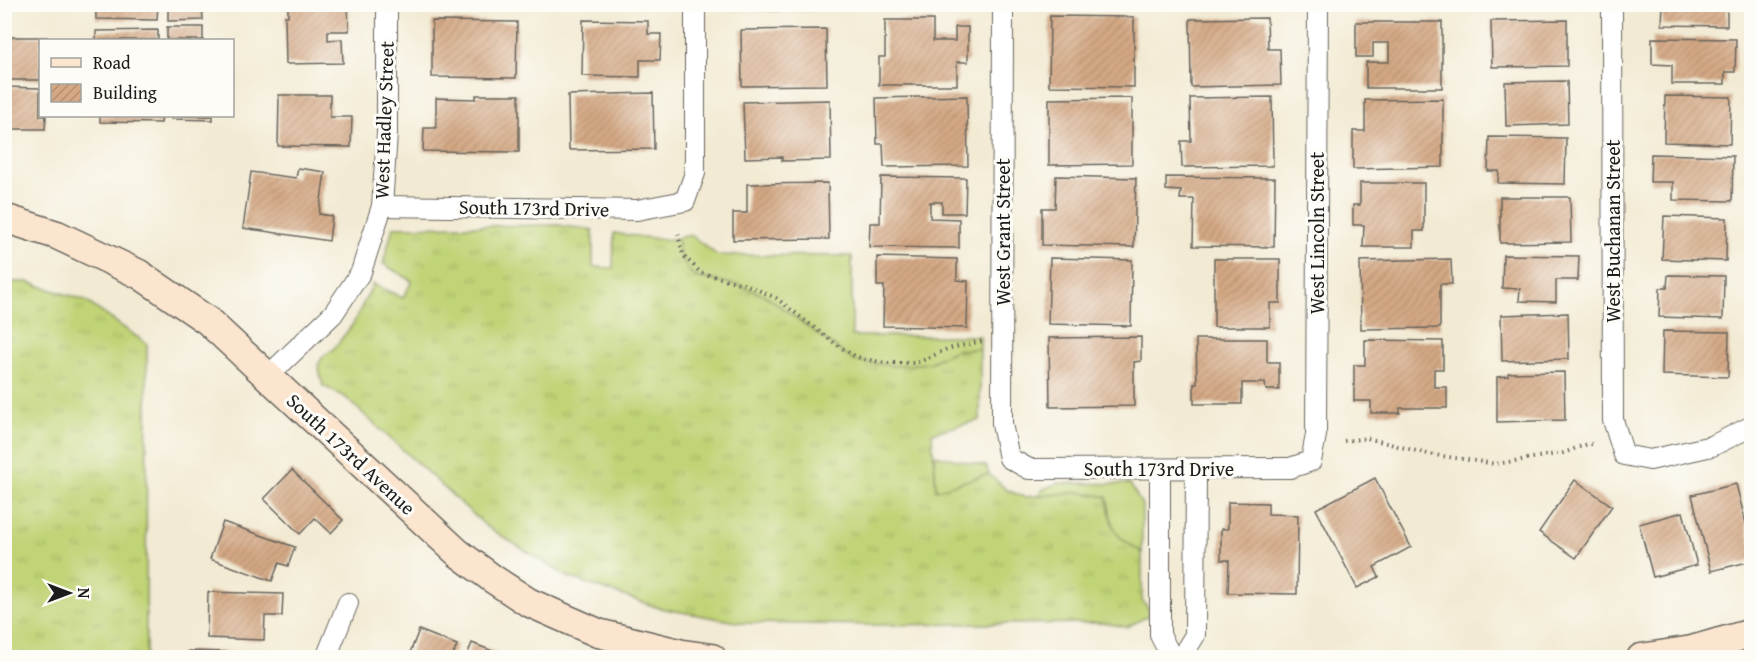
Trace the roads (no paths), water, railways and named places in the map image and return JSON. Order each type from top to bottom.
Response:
[{"type":"street","name":"West Hadley Street","points":[[268,376],[333,314],[361,272],[382,206],[387,134],[387,4]]},
{"type":"street","name":"South 173rd Drive","points":[[382,206],[638,210],[685,201],[694,173],[695,4]]},
{"type":"street","name":"West Grant Street","points":[[1003,4],[1002,424],[1009,458]]},
{"type":"street","name":"West Lincoln Street","points":[[1311,461],[1316,435],[1318,4]]},
{"type":"street","name":"West Buchanan Street","points":[[1612,4],[1613,420],[1624,455],[1650,460],[1712,446],[1752,426]]},
{"type":"street","name":"South 173rd Avenue","points":[[4,218],[57,235],[139,274],[208,321],[458,554],[528,602],[598,633],[682,656],[712,657]]},
{"type":"street","name":"South 173rd Drive","points":[[1009,458],[1029,469],[1290,468],[1311,461]]},
{"type":"street","points":[[1160,469],[1160,635],[1172,657]]},
{"type":"street","points":[[1181,657],[1195,635],[1196,469]]},
{"type":"street","points":[[326,657],[348,603]]},
{"type":"street","points":[[1641,657],[1692,650],[1752,633]]}]
